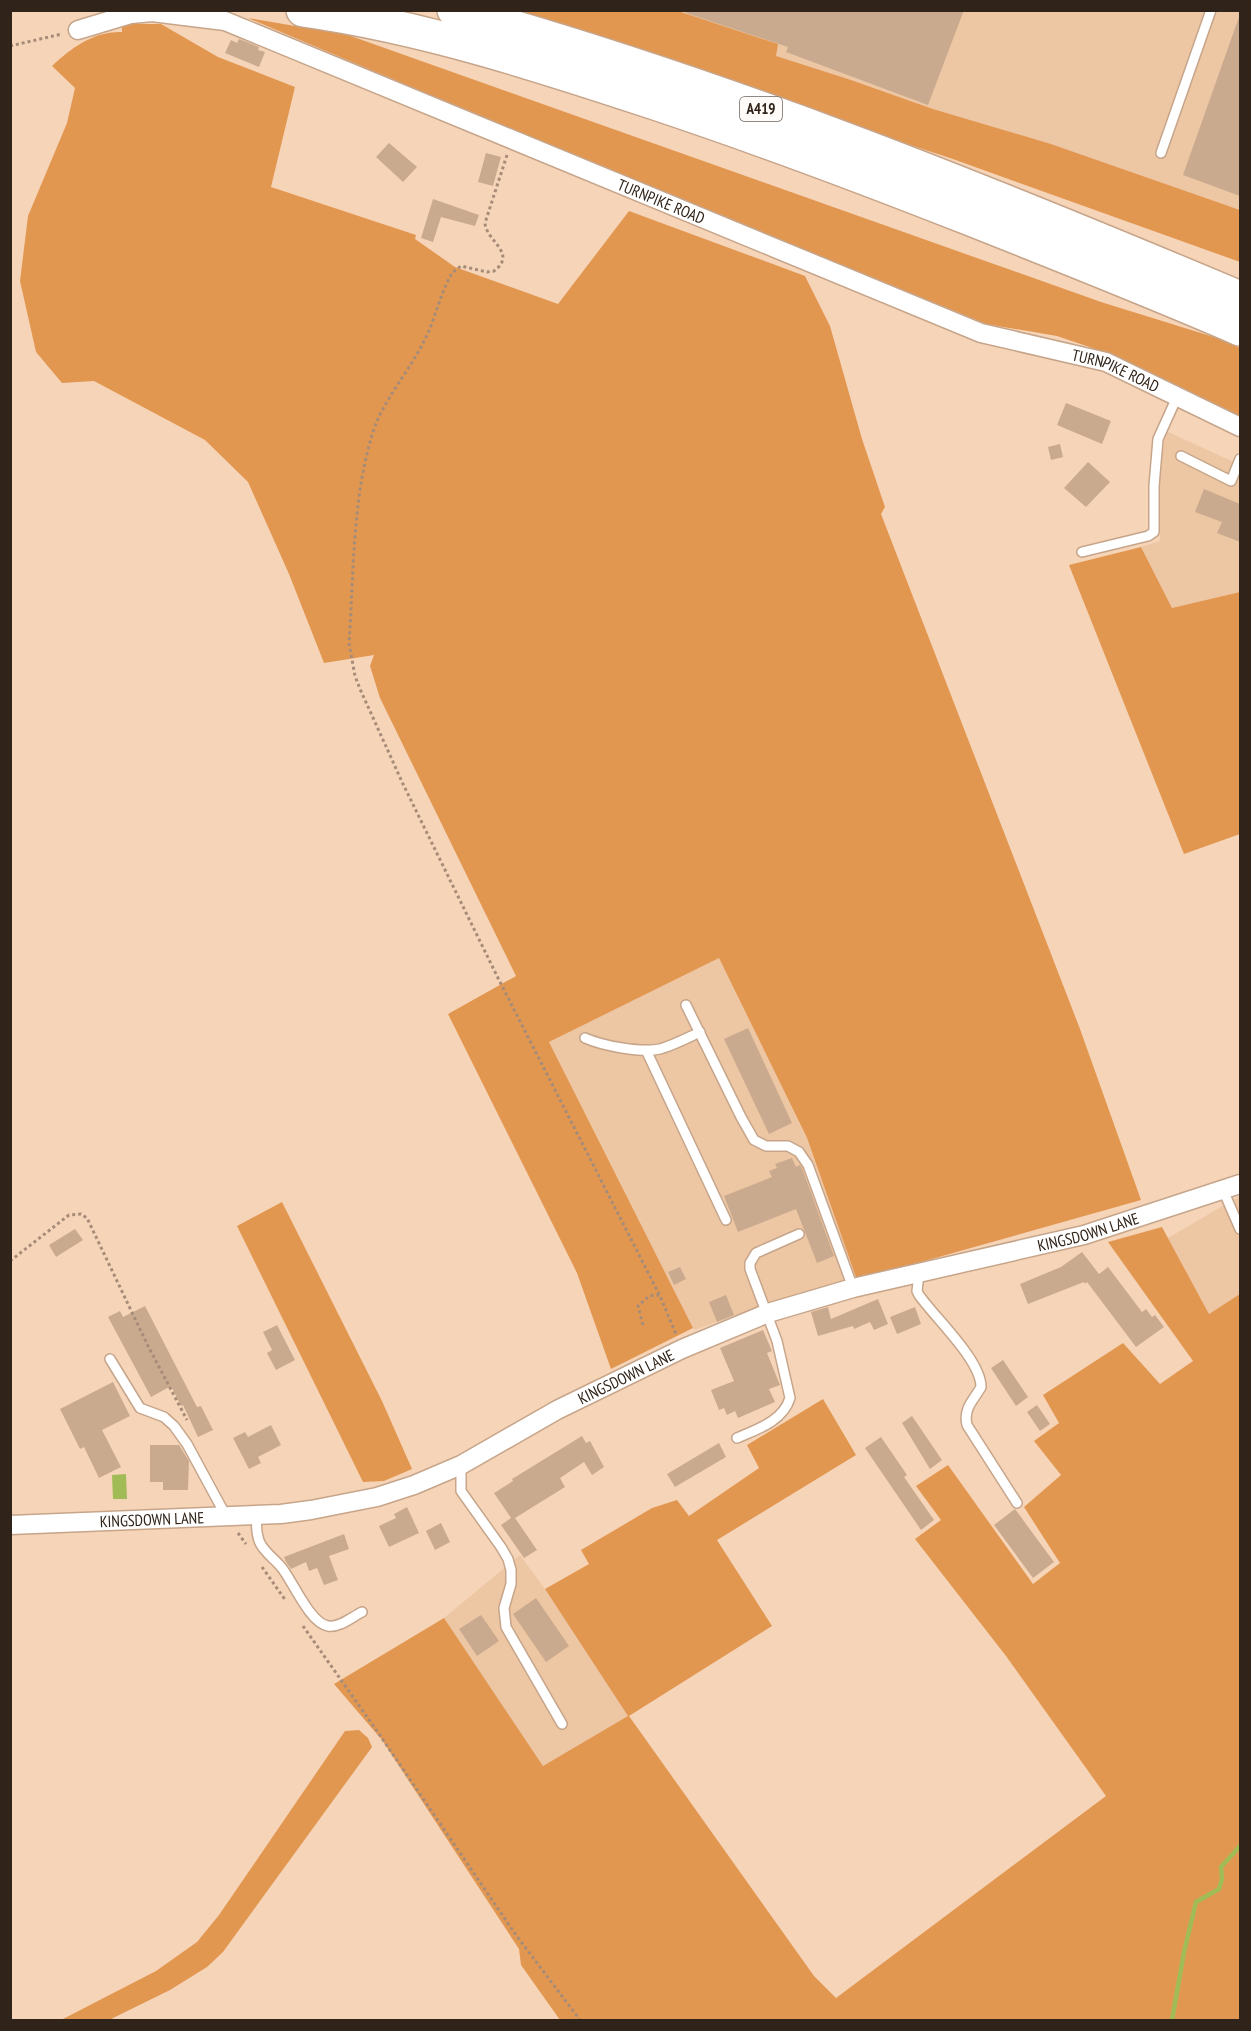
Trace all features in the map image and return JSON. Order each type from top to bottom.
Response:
[{"type":"highway","name":"A419","points":[[303,10],[352,17],[483,51],[599,84],[739,130],[1103,271],[1240,329]]},
{"type":"highway","name":"A419","points":[[454,10],[670,76],[870,148],[1063,223],[1240,298]]},
{"type":"highway","name":"A419","points":[[1063,223],[1240,282]]},
{"type":"street","name":"TURNPIKE ROAD","points":[[78,30],[131,14],[152,12],[225,21],[981,333],[1106,362],[1240,427]]},
{"type":"street","name":"KINGSDOWN LANE","points":[[10,1525],[256,1515],[311,1510],[377,1497],[414,1485],[461,1465],[557,1410],[682,1349],[768,1313],[853,1288],[1084,1235],[1240,1184]]},
{"type":"lane","points":[[1161,153],[1211,10]]},
{"type":"lane","points":[[1082,552],[1148,536],[1154,531],[1154,486],[1158,439],[1177,397]]},
{"type":"lane","points":[[1180,456],[1231,481],[1240,459]]},
{"type":"lane","points":[[686,1005],[754,1140],[766,1146],[788,1146],[799,1152],[808,1165],[853,1288]]},
{"type":"lane","points":[[585,1038],[596,1042],[646,1050],[666,1046],[700,1032]]},
{"type":"lane","points":[[646,1050],[726,1220]]},
{"type":"lane","points":[[1223,1190],[1240,1229]]},
{"type":"lane","points":[[737,1438],[777,1418],[787,1407],[790,1398],[782,1360],[768,1313],[750,1269],[750,1263],[756,1253],[799,1234]]},
{"type":"lane","points":[[919,1274],[917,1291],[919,1295],[964,1351],[980,1375],[981,1387],[965,1415],[967,1425],[1017,1503]]},
{"type":"lane","points":[[110,1359],[140,1408],[164,1417],[174,1426],[187,1444],[226,1516]]},
{"type":"lane","points":[[461,1465],[462,1491],[508,1559],[511,1584],[504,1608],[506,1627],[562,1724]]},
{"type":"lane","points":[[256,1515],[256,1527],[262,1546],[282,1568],[307,1608],[320,1623],[331,1627],[337,1626],[362,1612]]},
{"type":"path","points":[[10,46],[78,30]]},
{"type":"path","points":[[512,139],[485,223],[488,234],[503,253],[502,262],[494,272],[461,266],[453,272],[425,339],[375,427],[358,506],[349,643],[355,676],[403,784],[497,976],[660,1296],[682,1349]]},
{"type":"path","points":[[10,1262],[69,1215],[81,1214],[87,1218],[148,1346],[189,1424]]},
{"type":"path","points":[[643,1325],[638,1306],[640,1302],[649,1296],[656,1294],[660,1296]]},
{"type":"path","points":[[226,1516],[247,1546]]},
{"type":"path","points":[[261,1565],[288,1604]]},
{"type":"path","points":[[302,1624],[516,1935],[580,2020]]},
{"type":"shaded area","points":[[498,11],[678,11],[778,44],[776,56],[933,109],[1051,144],[1240,210],[1240,262],[950,158]]},
{"type":"shaded area","points":[[580,11],[1240,11],[1240,210],[1051,144],[933,109],[851,80]]},
{"type":"shaded area","points":[[248,18],[348,35],[1101,302],[1217,338],[1240,348],[1240,416],[1113,355],[1057,336],[986,324],[503,126]]},
{"type":"shaded area","points":[[122,24],[161,24],[218,57],[295,87],[271,187],[416,235],[415,239],[455,267],[558,304],[629,211],[805,276],[830,326],[862,439],[885,507],[881,514],[1080,1029],[1141,1200],[857,1280],[807,1138],[719,958],[549,1042],[693,1328],[611,1369],[577,1273],[448,1014],[516,976],[380,698],[370,666],[374,655],[324,663],[289,574],[248,482],[205,440],[94,381],[62,383],[36,352],[20,281],[28,216],[67,123],[75,88],[52,66],[84,42],[102,34],[122,32]]},
{"type":"shaded area","points":[[1166,431],[1240,465],[1240,592],[1172,608],[1141,547],[1160,541],[1158,478]]},
{"type":"shaded area","points":[[1141,547],[1172,608],[1240,592],[1240,834],[1184,854],[1069,565]]},
{"type":"shaded area","points":[[719,958],[807,1139],[857,1280],[759,1307],[694,1330],[549,1042]]},
{"type":"shaded area","points":[[1240,1196],[1240,1294],[1209,1314],[1168,1238]]},
{"type":"shaded area","points":[[282,1202],[382,1401],[412,1469],[384,1481],[363,1482],[237,1226]]},
{"type":"shaded area","points":[[1162,1227],[1209,1314],[1240,1294],[1240,2020],[560,2020],[521,1965],[519,1949],[382,1740],[334,1684],[444,1618],[543,1766],[628,1716],[545,1589],[589,1564],[581,1550],[652,1508],[677,1500],[689,1516],[759,1468],[747,1445],[823,1399],[856,1455],[717,1540],[772,1626],[629,1716],[814,1976],[836,1998],[1106,1796],[1006,1656],[915,1539],[941,1520],[916,1486],[948,1465],[1033,1584],[1060,1563],[1024,1507],[1061,1475],[1034,1441],[1059,1423],[1043,1395],[1123,1343],[1160,1384],[1193,1361],[1108,1242]]},
{"type":"shaded area","points":[[126,1474],[127,1499],[113,1499],[112,1475]]},
{"type":"shaded area","points":[[520,1555],[629,1716],[543,1766],[444,1618]]},
{"type":"shaded area","points":[[359,1730],[368,1738],[372,1747],[223,1952],[207,1967],[170,1990],[109,2020],[61,2020],[156,1971],[197,1942],[219,1915],[345,1731]]},
{"type":"building","points":[[687,10],[964,10],[928,105],[786,52],[788,47],[686,13]]},
{"type":"building","points":[[1240,18],[1240,196],[1183,175]]},
{"type":"building","points":[[239,39],[265,52],[259,67],[225,53],[231,40],[237,43]]},
{"type":"building","points":[[389,143],[417,167],[403,182],[376,157]]},
{"type":"building","points":[[486,153],[501,157],[493,186],[478,182]]},
{"type":"building","points":[[433,199],[479,215],[475,226],[441,217],[433,242],[421,238]]},
{"type":"building","points":[[1066,403],[1111,421],[1102,444],[1057,425]]},
{"type":"building","points":[[1060,444],[1063,457],[1051,460],[1048,447]]},
{"type":"building","points":[[1088,462],[1110,482],[1086,507],[1064,488]]},
{"type":"building","points":[[1204,489],[1240,504],[1240,542],[1217,533],[1222,522],[1195,512]]},
{"type":"building","points":[[748,1028],[792,1123],[769,1134],[724,1039]]},
{"type":"building","points":[[792,1158],[796,1167],[800,1165],[802,1168],[834,1256],[817,1263],[796,1209],[738,1232],[724,1196],[772,1177],[769,1171],[777,1168],[775,1164]]},
{"type":"building","points":[[75,1229],[83,1240],[56,1257],[49,1245]]},
{"type":"building","points":[[1082,1252],[1099,1274],[1108,1267],[1142,1312],[1146,1309],[1152,1317],[1155,1315],[1164,1327],[1136,1347],[1087,1282],[1028,1304],[1020,1284],[1061,1267]]},
{"type":"building","points":[[680,1267],[686,1279],[674,1285],[668,1272]]},
{"type":"building","points":[[726,1295],[734,1315],[717,1322],[709,1302]]},
{"type":"building","points":[[878,1299],[888,1324],[874,1330],[870,1322],[854,1329],[853,1326],[818,1336],[811,1312],[828,1307],[831,1319]]},
{"type":"building","points":[[145,1306],[197,1407],[201,1406],[213,1430],[198,1437],[171,1386],[151,1397],[108,1317],[120,1311],[123,1317]]},
{"type":"building","points":[[915,1307],[921,1324],[897,1334],[890,1317]]},
{"type":"building","points":[[277,1325],[295,1360],[276,1370],[267,1353],[272,1350],[263,1332]]},
{"type":"building","points":[[763,1330],[772,1351],[767,1353],[780,1385],[769,1389],[775,1402],[738,1418],[735,1411],[727,1415],[724,1408],[719,1410],[711,1390],[734,1381],[720,1348]]},
{"type":"building","points":[[1003,1360],[1028,1397],[1016,1406],[991,1368]]},
{"type":"building","points":[[113,1382],[130,1416],[102,1430],[121,1467],[99,1478],[84,1447],[80,1449],[60,1409]]},
{"type":"building","points":[[1037,1405],[1050,1424],[1040,1431],[1027,1412]]},
{"type":"building","points":[[912,1416],[942,1460],[930,1469],[902,1423]]},
{"type":"building","points":[[271,1425],[281,1445],[258,1457],[261,1463],[249,1469],[233,1438],[245,1432],[248,1437]]},
{"type":"building","points":[[582,1436],[586,1443],[590,1441],[604,1467],[592,1475],[584,1462],[560,1478],[565,1487],[515,1518],[537,1550],[524,1558],[501,1525],[511,1518],[494,1493],[513,1481],[512,1479]]},
{"type":"building","points":[[881,1437],[907,1475],[904,1477],[934,1520],[921,1530],[865,1448]]},
{"type":"building","points":[[719,1443],[726,1457],[675,1487],[667,1474]]},
{"type":"building","points":[[150,1445],[179,1445],[189,1461],[188,1490],[163,1490],[163,1482],[150,1482]]},
{"type":"building","points":[[407,1507],[419,1533],[389,1547],[379,1526],[396,1518],[394,1514]]},
{"type":"building","points":[[1015,1509],[1054,1562],[1033,1578],[994,1525]]},
{"type":"building","points":[[441,1523],[450,1542],[435,1550],[426,1531]]},
{"type":"building","points":[[344,1534],[349,1549],[329,1556],[338,1580],[324,1585],[317,1568],[309,1571],[306,1562],[291,1569],[286,1562],[284,1557]]},
{"type":"building","points":[[536,1598],[569,1646],[546,1662],[513,1614]]},
{"type":"building","points":[[481,1615],[499,1641],[477,1656],[459,1629]]},
{"type":"waterway","points":[[1172,2020],[1196,1902],[1219,1889],[1222,1879],[1221,1867],[1240,1846]]}]
